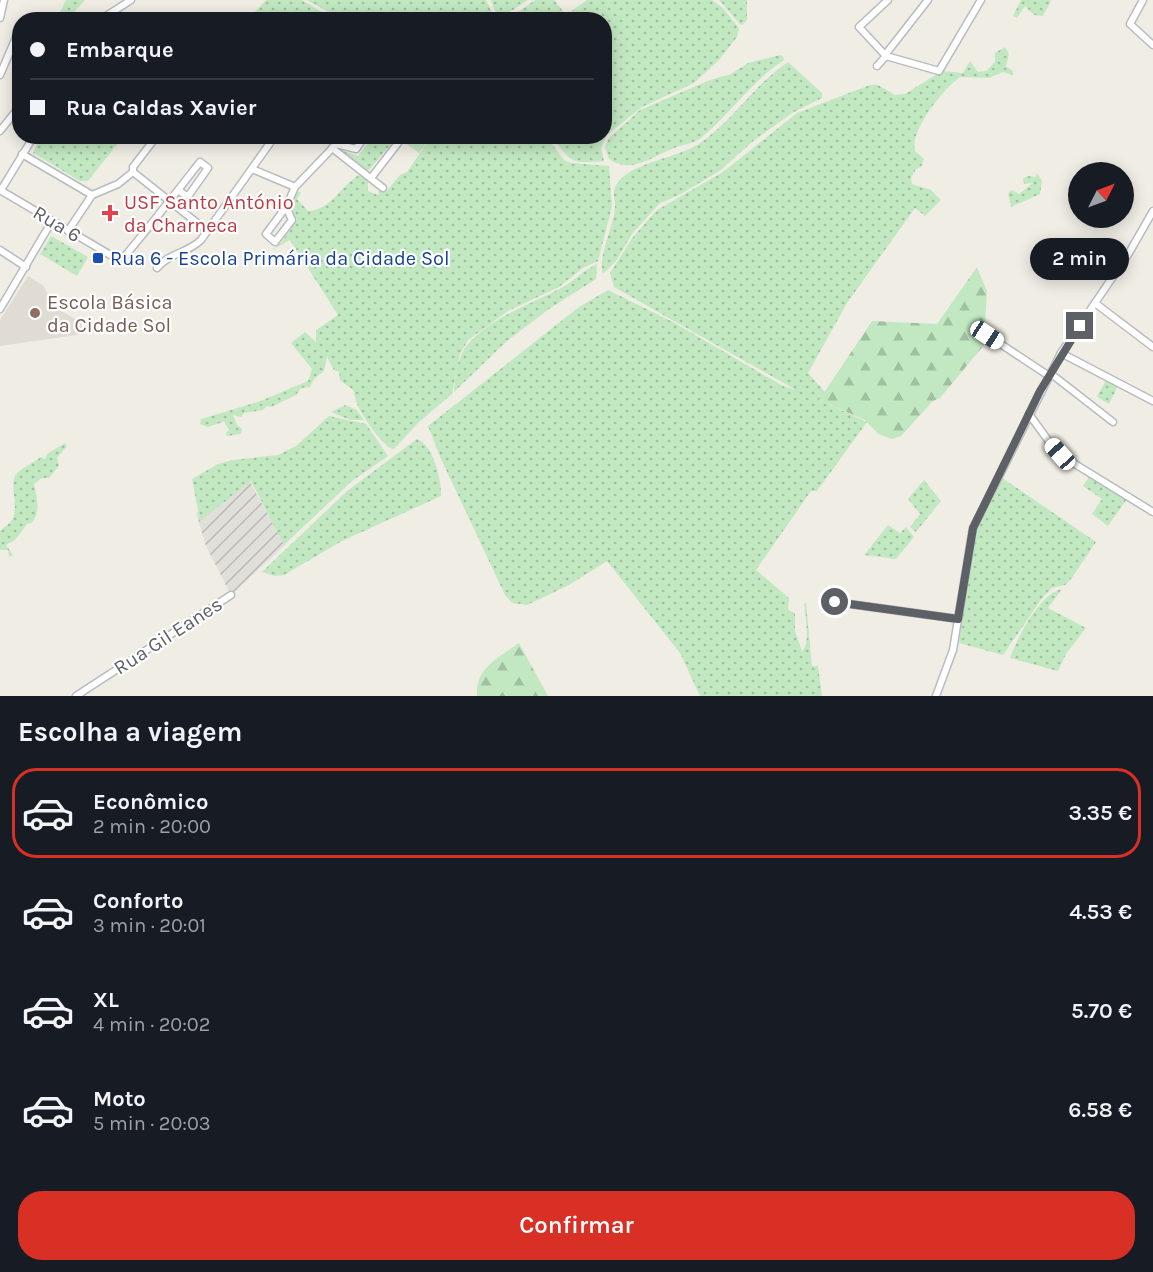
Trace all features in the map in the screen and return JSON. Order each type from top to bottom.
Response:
[{"type":"street","points":[[0,18],[4,0]]},
{"type":"street","points":[[112,12],[131,0]]},
{"type":"street","points":[[888,0],[859,27],[885,55],[939,71],[981,0]]},
{"type":"street","points":[[877,66],[928,0]]},
{"type":"street","points":[[1143,0],[1130,24],[1153,45]]},
{"type":"street","points":[[0,75],[12,49]]},
{"type":"street","points":[[0,131],[12,116]]},
{"type":"street","points":[[0,190],[29,144]]},
{"type":"street","points":[[68,231],[92,195],[118,184],[133,172],[134,167],[151,144]]},
{"type":"street","points":[[157,268],[165,258],[194,247],[269,144]]},
{"type":"street","points":[[334,146],[356,149],[359,144]]},
{"type":"street","points":[[371,178],[397,144]]},
{"type":"street","points":[[334,146],[383,188]]},
{"type":"street","points":[[286,207],[292,220],[276,242],[266,234],[286,207],[295,188],[334,146]]},
{"type":"street","points":[[22,154],[92,195]]},
{"type":"street","points":[[171,202],[178,190],[200,162],[208,168],[189,195],[178,190]]},
{"type":"street","points":[[252,169],[295,188]]},
{"type":"street","points":[[133,172],[206,230]]},
{"type":"street","name":"Rua 6","points":[[0,190],[114,259],[125,256],[171,202]]},
{"type":"street","points":[[936,696],[949,664],[973,528],[1061,353],[1141,235],[1153,213]]},
{"type":"street","points":[[0,309],[52,221]]},
{"type":"street","points":[[0,250],[26,267]]},
{"type":"street","points":[[1095,303],[1153,347]]},
{"type":"street","points":[[987,335],[1049,374],[1113,422]]},
{"type":"street","points":[[1061,353],[1153,401]]},
{"type":"street","points":[[1029,414],[1060,454],[1153,512]]},
{"type":"street","name":"Rua Gil Eanes","points":[[76,696],[231,595]]},
{"type":"street","points":[[835,602],[958,619]]},
{"type":"shaded area","name":"Escola Básica da Cidade Sol","points":[[28,276],[44,286],[52,306],[81,322],[83,334],[0,346],[0,320]]},
{"type":"shaded area","points":[[250,482],[285,545],[231,595],[206,546],[196,513]]},
{"type":"green space","points":[[66,0],[85,0],[74,12],[60,12]]},
{"type":"green space","points":[[266,0],[302,0],[322,12],[255,12]]},
{"type":"green space","points":[[307,0],[486,0],[492,12],[328,12]]},
{"type":"green space","points":[[491,0],[528,0],[510,12],[495,11]]},
{"type":"green space","points":[[535,0],[554,0],[564,12],[518,12]]},
{"type":"green space","points":[[587,0],[712,0],[722,7],[739,28],[737,37],[719,60],[694,83],[642,107],[612,131],[612,12],[570,12]]},
{"type":"green space","points":[[719,0],[747,0],[747,20],[742,25],[739,23]]},
{"type":"green space","points":[[1021,0],[1051,1],[1043,16],[1034,15],[1025,6],[1017,18],[1013,16]]},
{"type":"green space","points":[[1005,47],[1009,54],[1006,66],[1013,71],[1013,75],[1003,72],[989,78],[960,77],[945,90],[922,122],[917,133],[915,151],[924,159],[921,167],[916,169],[911,178],[912,184],[931,190],[941,200],[925,216],[915,208],[847,303],[808,373],[825,392],[819,400],[867,422],[817,491],[811,491],[756,570],[789,598],[788,610],[795,613],[795,631],[802,651],[807,636],[804,604],[806,603],[812,666],[818,666],[822,696],[700,696],[680,653],[607,561],[569,585],[527,605],[512,603],[505,595],[441,459],[428,426],[579,307],[608,290],[673,322],[783,386],[796,390],[614,287],[610,273],[633,237],[657,210],[723,172],[797,113],[870,85],[878,85],[895,95],[905,94],[942,71],[963,73],[970,61],[978,72],[986,71],[995,62],[995,53]]},
{"type":"green space","points":[[780,55],[784,60],[762,77],[700,139],[634,165],[625,165],[609,159],[606,144],[612,144],[612,135],[640,110],[710,80],[731,74],[748,63]]},
{"type":"green space","points":[[788,62],[822,93],[822,98],[792,113],[752,142],[721,170],[681,194],[659,204],[632,234],[616,261],[603,274],[602,259],[614,215],[614,191],[618,182],[625,175],[644,165],[688,150],[710,136],[775,71]]},
{"type":"green space","points":[[37,144],[117,144],[88,181],[80,181],[33,153]]},
{"type":"green space","points":[[367,144],[391,144],[368,171],[339,149],[358,156]]},
{"type":"green space","points":[[407,144],[426,144],[419,153]]},
{"type":"green space","points":[[426,144],[552,144],[564,160],[571,163],[609,166],[612,207],[598,261],[583,268],[559,287],[508,311],[468,340],[460,354],[452,394],[418,423],[394,449],[384,443],[372,429],[358,406],[354,392],[340,380],[339,372],[334,370],[327,357],[324,371],[314,379],[310,387],[301,388],[296,395],[271,407],[267,406],[263,410],[244,413],[241,417],[233,415],[237,425],[242,429],[241,434],[227,436],[226,433],[229,430],[223,420],[223,422],[208,427],[200,424],[201,419],[258,402],[308,381],[312,369],[291,343],[305,332],[316,342],[316,330],[338,315],[290,240],[272,250],[281,243],[297,220],[291,207],[297,192],[301,192],[297,199],[308,211],[316,210],[330,202],[359,175],[368,181],[368,191],[378,195],[379,191],[386,192],[400,175],[407,172]]},
{"type":"green space","points":[[557,144],[603,144],[601,148],[604,161],[572,160]]},
{"type":"green space","points":[[1037,173],[1042,181],[1040,194],[1011,207],[1008,193],[1012,190],[1019,194],[1033,183],[1024,184],[1023,178],[1035,177]]},
{"type":"green space","points":[[51,236],[88,257],[77,276],[40,254]]},
{"type":"green space","points":[[597,264],[596,279],[549,309],[507,341],[454,392],[459,360],[477,334],[512,312],[563,287]]},
{"type":"green space","points":[[977,267],[987,291],[984,345],[940,398],[933,401],[901,436],[892,439],[878,434],[865,420],[819,400],[872,321],[937,324]]},
{"type":"green space","points":[[1106,380],[1118,386],[1109,404],[1097,397]]},
{"type":"green space","points":[[345,405],[357,410],[364,420],[350,420],[331,412]]},
{"type":"green space","points":[[329,416],[366,424],[388,456],[352,481],[284,545],[251,481],[200,521],[192,479],[218,464],[232,460],[278,455],[296,446]]},
{"type":"green space","points":[[417,439],[423,442],[432,455],[440,481],[441,496],[342,541],[284,575],[275,576],[262,572],[347,491]]},
{"type":"green space","points":[[65,443],[67,446],[57,458],[59,466],[49,478],[42,478],[34,484],[38,504],[37,514],[32,523],[27,524],[15,540],[6,545],[13,555],[9,557],[8,550],[0,550],[0,531],[13,518],[15,512],[14,477],[23,468],[41,457],[45,459],[47,454]]},
{"type":"green space","points":[[1001,477],[1096,542],[1071,579],[1065,585],[1052,588],[1043,597],[1003,655],[959,643],[973,536]]},
{"type":"green space","points":[[1089,477],[1127,499],[1108,526],[1092,514],[1102,499],[1083,486]]},
{"type":"green space","points":[[924,480],[941,501],[916,532],[910,527],[920,514],[908,499]]},
{"type":"green space","points":[[888,525],[900,533],[906,527],[914,537],[896,559],[864,555]]},
{"type":"green space","points":[[1062,589],[1048,608],[1086,628],[1066,654],[1058,671],[1010,658],[1024,628],[1038,607],[1054,592]]},
{"type":"green space","points":[[519,643],[548,696],[477,696],[477,686],[484,670]]},
{"type":"place","name":"USF Santo António da Charneca","points":[[110,213]]},
{"type":"place","name":"Rua 6 - Escola Primária da Cidade Sol","points":[[98,258]]},
{"type":"place","name":"Escola Básica da Cidade Sol","points":[[35,313]]},
{"type":"route","points":[[835,602],[958,619],[969,541],[973,528],[1040,391],[1061,353],[1080,326]]}]
